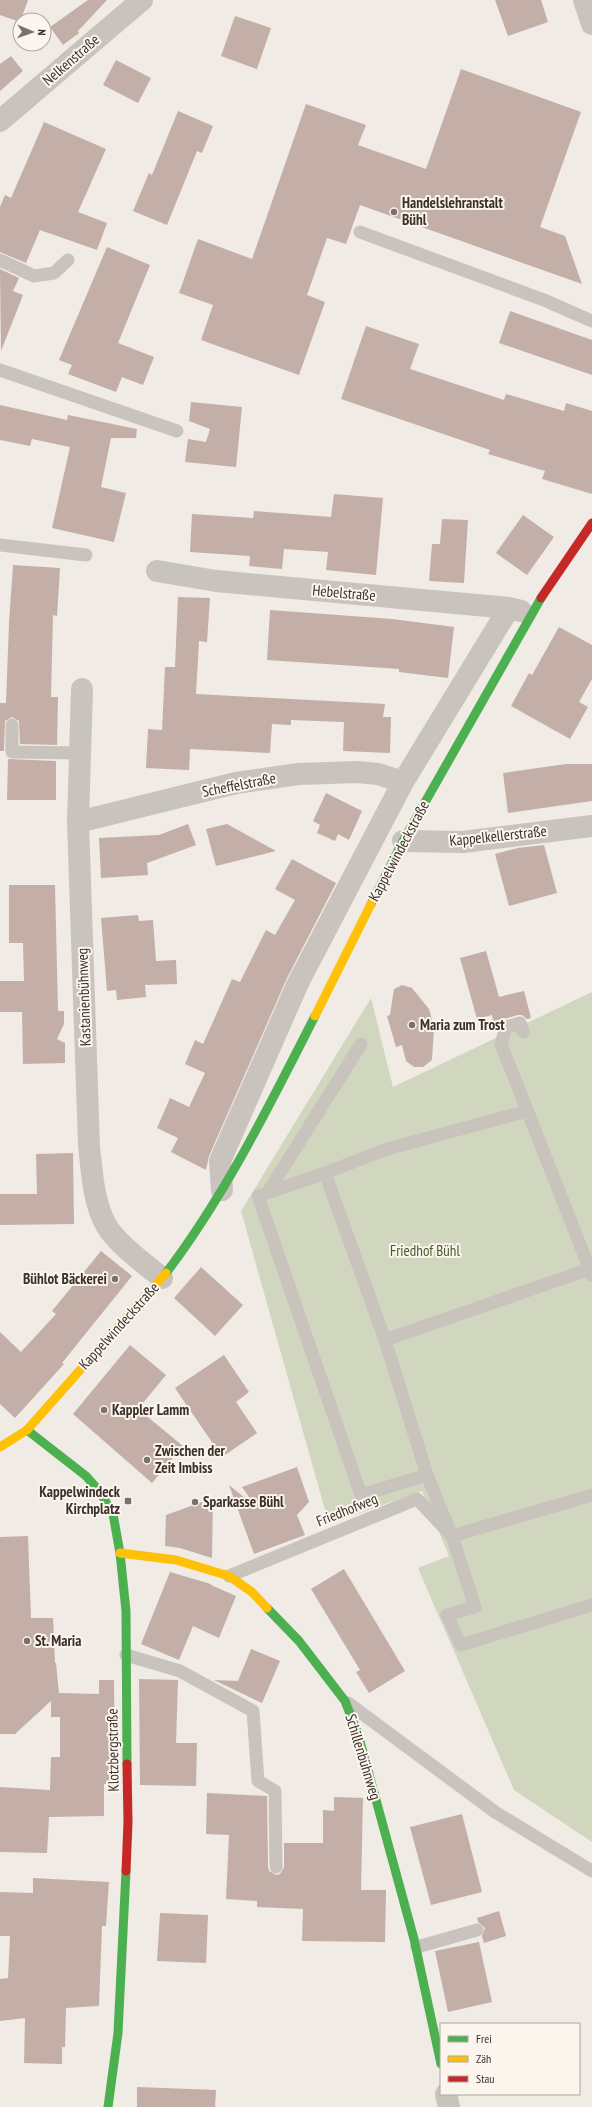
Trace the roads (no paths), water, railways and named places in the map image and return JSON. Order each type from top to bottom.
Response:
[{"type":"street","name":"Nelkenstraße","points":[[0,121],[142,0]]},
{"type":"street","points":[[584,0],[592,24]]},
{"type":"street","name":"Kappelwindeckstraße","points":[[0,1447],[27,1430],[162,1278],[191,1240],[222,1190],[262,1120],[403,841],[531,613],[592,523]]},
{"type":"street","name":"Hebelstraße","points":[[157,571],[216,581],[510,608],[531,613]]},
{"type":"street","name":"Kappelwindeckstraße","points":[[222,1190],[220,1161],[298,983],[403,782],[510,608]]},
{"type":"street","name":"Kastanienbühnweg","points":[[82,689],[78,822],[89,1146],[93,1187],[106,1225],[129,1251],[162,1278]]},
{"type":"street","name":"Scheffelstraße","points":[[78,822],[236,783],[299,774],[357,772],[378,774],[403,782]]},
{"type":"street","name":"Kappelkellerstraße","points":[[403,841],[463,842],[592,826]]},
{"type":"street","name":"Klotzbergstraße","points":[[27,1430],[86,1476],[100,1492],[113,1514],[120,1553],[126,1610],[128,1822],[118,2033],[108,2107]]},
{"type":"street","name":"Schillenbühnweg","points":[[120,1553],[176,1560],[229,1576],[252,1592],[283,1622],[345,1701],[358,1734],[417,1947],[431,2005],[440,2058]]},
{"type":"street","points":[[446,2095],[449,2107]]},
{"type":"lane","points":[[360,232],[544,300],[592,321]]},
{"type":"lane","points":[[0,260],[34,276],[54,273],[68,260]]},
{"type":"lane","points":[[0,370],[177,431]]},
{"type":"lane","points":[[0,545],[86,555]]},
{"type":"lane","points":[[12,726],[12,752],[81,754]]},
{"type":"lane","points":[[385,1340],[591,1273],[501,1044],[506,1027],[520,1023],[523,1032]]},
{"type":"lane","points":[[268,1192],[361,1044]]},
{"type":"lane","points":[[427,1475],[361,1495],[258,1196],[325,1173],[387,1149],[527,1112]]},
{"type":"lane","points":[[325,1173],[385,1340],[427,1475],[452,1536],[475,1607],[447,1615],[461,1645],[592,1605]]},
{"type":"lane","points":[[452,1536],[592,1495]]},
{"type":"lane","name":"Friedhofweg","points":[[229,1576],[417,1499],[452,1536]]},
{"type":"lane","points":[[126,1655],[180,1671],[253,1712],[258,1781],[275,1791],[276,1867]]},
{"type":"lane","points":[[345,1701],[495,1812],[592,1871]]},
{"type":"lane","points":[[417,1947],[477,1930]]},
{"type":"place","name":"Handelslehranstalt Bühl","points":[[394,212]]},
{"type":"place","name":"Maria zum Trost","points":[[412,1025]]},
{"type":"place","name":"Bühlot Bäckerei","points":[[115,1279]]},
{"type":"place","name":"Kappler Lamm","points":[[104,1410]]},
{"type":"place","name":"Zwischen der Zeit Imbiss","points":[[147,1460]]},
{"type":"place","name":"Kappelwindeck Kirchplatz","points":[[128,1501]]},
{"type":"place","name":"Sparkasse Bühl","points":[[195,1502]]},
{"type":"place","name":"St. Maria","points":[[27,1641]]},
{"type":"park label","name":"Friedhof Bühl","points":[[425,1251]]}]
